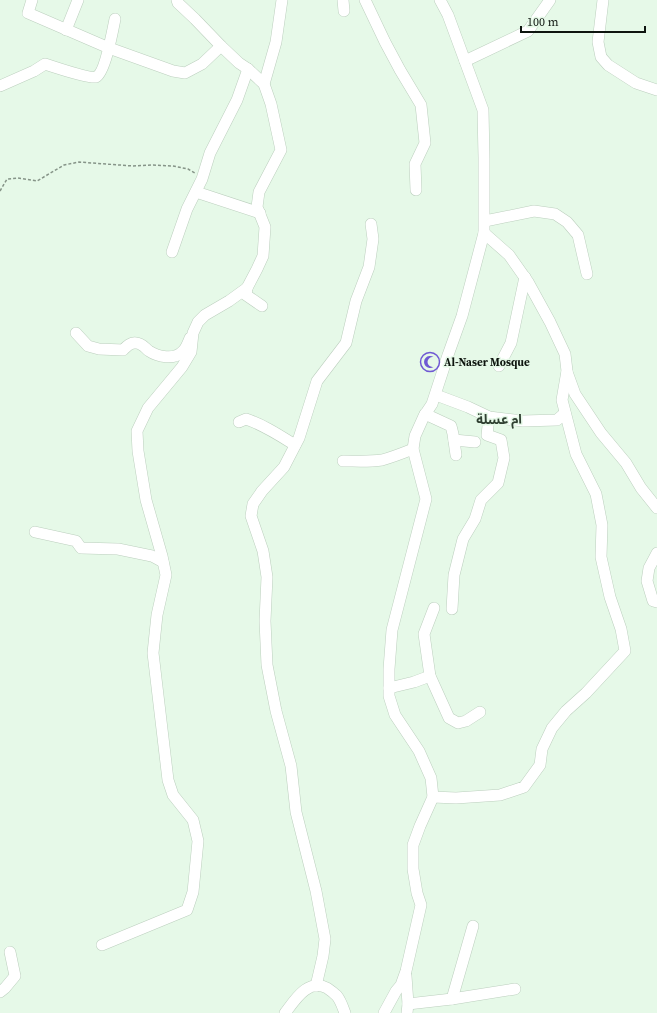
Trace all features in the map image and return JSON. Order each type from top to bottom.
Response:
[{"type":"street","points":[[32,0],[28,13],[109,48],[185,73],[202,64],[221,46]]},
{"type":"street","points":[[66,30],[78,0]]},
{"type":"street","points":[[177,0],[178,3],[195,18],[221,46],[264,84],[271,104],[281,150],[259,192],[257,207],[265,227],[263,256],[247,288],[246,296],[262,306]]},
{"type":"street","points":[[264,84],[276,42],[282,0]]},
{"type":"street","points":[[343,0],[344,11]]},
{"type":"street","points":[[365,0],[393,56],[421,105],[425,143],[415,164],[416,190]]},
{"type":"street","points":[[384,1013],[401,985],[406,971],[421,905],[417,893],[413,869],[413,844],[433,797],[431,778],[419,751],[395,715],[389,696],[389,669],[392,630],[426,499],[413,449],[415,436],[436,395],[462,316],[484,234],[485,221],[483,110],[448,14],[440,0]]},
{"type":"street","points":[[465,61],[528,31],[550,0]]},
{"type":"street","points":[[604,0],[598,42],[600,57],[608,65],[636,83],[657,90]]},
{"type":"street","points":[[0,86],[34,71],[45,64],[87,77],[95,77],[100,74],[109,48],[115,19]]},
{"type":"street","points":[[172,252],[187,209],[202,179],[210,153],[237,100],[248,69]]},
{"type":"street","points":[[196,192],[260,213]]},
{"type":"street","points":[[485,221],[534,211],[554,214],[567,222],[578,235],[587,274]]},
{"type":"street","points":[[316,986],[323,956],[325,939],[316,891],[296,812],[291,766],[276,711],[267,665],[265,621],[267,577],[263,551],[251,516],[253,504],[262,491],[284,467],[299,438],[317,381],[346,343],[356,301],[369,267],[373,239],[371,224]]},
{"type":"street","points":[[433,797],[456,798],[500,795],[524,787],[540,765],[542,749],[552,728],[566,711],[586,694],[626,651],[621,629],[610,597],[601,557],[602,525],[596,494],[576,454],[562,400],[566,371],[564,354],[550,322],[525,278],[509,255],[484,234]]},
{"type":"street","points":[[499,366],[511,343],[525,278]]},
{"type":"street","points":[[76,333],[88,346],[99,349],[123,350],[129,344],[136,342],[157,355],[176,356],[183,352],[198,322],[205,315],[247,288]]},
{"type":"street","points":[[102,945],[187,910],[193,892],[198,840],[193,820],[173,795],[168,780],[153,653],[157,615],[166,575],[146,500],[138,451],[137,431],[148,408],[182,367],[191,352],[193,333]]},
{"type":"street","points":[[566,371],[575,394],[601,433],[626,462],[641,488],[657,508]]},
{"type":"street","points":[[436,395],[489,417],[523,421],[557,420],[565,413]]},
{"type":"street","points":[[425,414],[451,426],[456,455]]},
{"type":"street","points":[[452,609],[454,575],[463,538],[475,519],[481,500],[498,483],[504,458],[501,440],[487,435],[489,417]]},
{"type":"street","points":[[239,422],[246,419],[254,422],[266,427],[295,445]]},
{"type":"street","points":[[454,440],[476,442]]},
{"type":"street","points":[[343,461],[362,462],[382,460],[413,449]]},
{"type":"street","points":[[35,532],[76,541],[81,548],[118,549],[152,556],[163,562]]},
{"type":"street","points":[[657,553],[649,568],[647,581],[653,600],[657,602]]},
{"type":"street","points":[[434,608],[424,634],[430,676],[449,718],[458,723],[466,721],[480,712]]},
{"type":"street","points":[[389,688],[414,682],[430,676]]},
{"type":"street","points":[[452,999],[473,926]]},
{"type":"street","points":[[0,992],[15,976],[10,952]]},
{"type":"street","points":[[406,971],[407,1008],[515,989]]},
{"type":"street","points":[[285,1013],[299,995],[307,988],[316,986],[324,987],[337,996],[346,1013]]},
{"type":"path","points":[[0,191],[7,179],[18,178],[37,181],[64,165],[80,162],[133,166],[173,166],[188,169],[202,179]]},
{"type":"place","name":"Al-Naser Mosque","points":[[430,362]]},
{"type":"district","name":"ام عسلة","points":[[499,419]]}]
